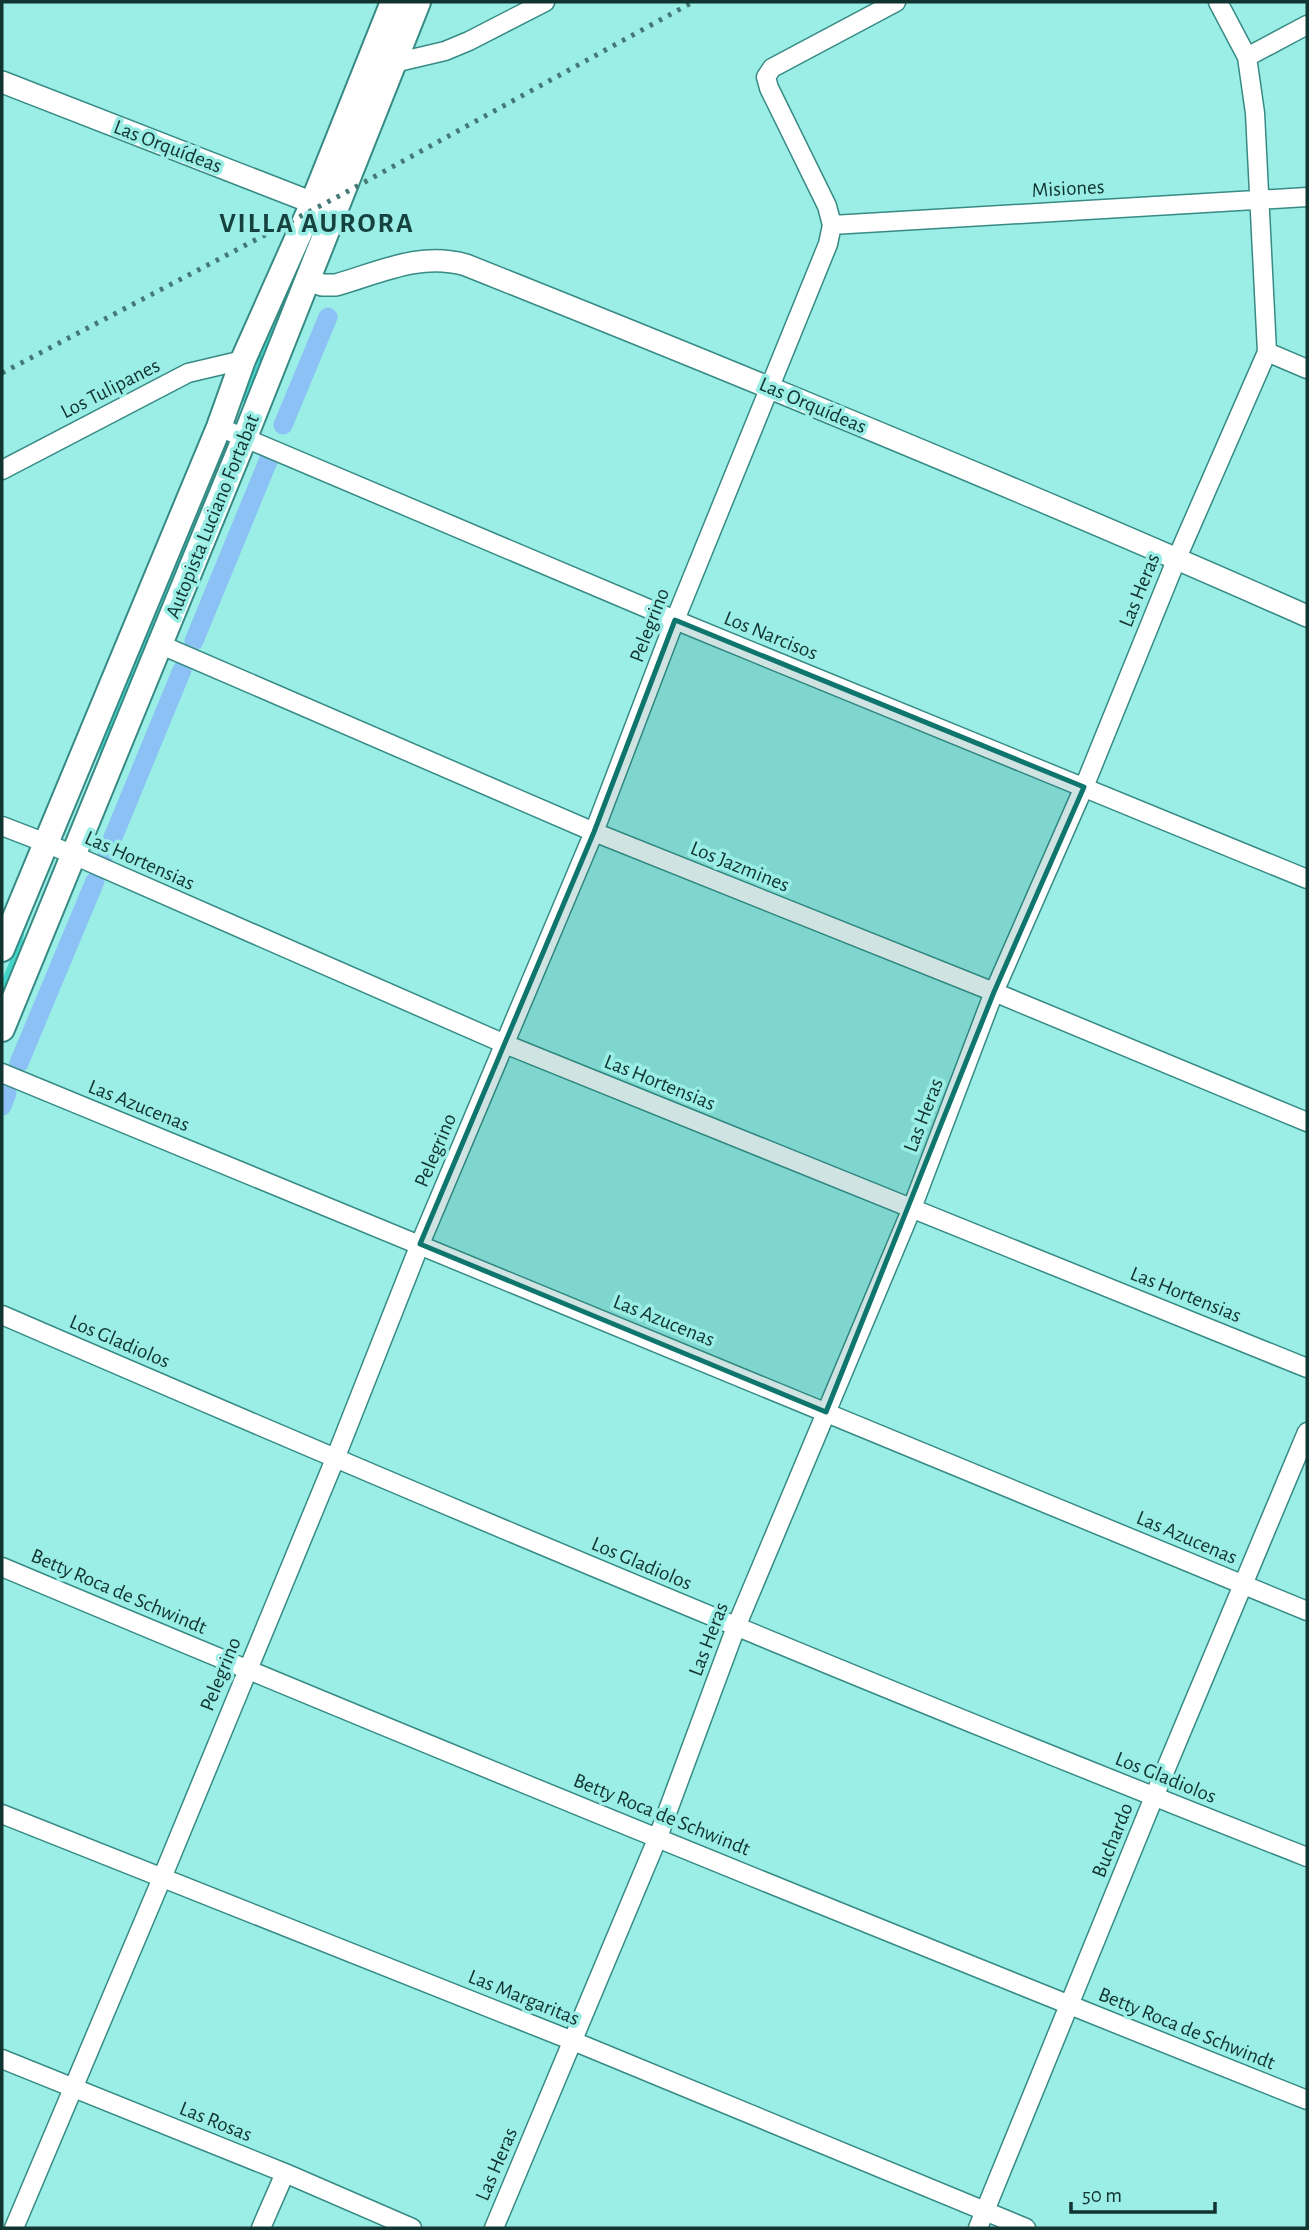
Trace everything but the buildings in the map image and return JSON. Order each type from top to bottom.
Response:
[{"type":"main road","name":"Autopista Luciano Fortabat","points":[[2,1029],[307,279],[323,207],[393,2]]},
{"type":"main road","name":"Autopista Luciano Fortabat","points":[[2,949],[219,427],[243,360],[394,63],[418,2]]},
{"type":"street","points":[[394,63],[444,51],[469,41],[545,2]]},
{"type":"street","points":[[832,225],[827,206],[766,77],[772,68],[896,2]]},
{"type":"street","name":"Las Heras","points":[[494,2228],[658,1837],[736,1627],[912,1208],[994,992],[1084,787],[1177,558],[1267,352],[1255,113],[1247,57],[1218,2]]},
{"type":"street","points":[[1247,57],[1307,25]]},
{"type":"street","name":"Las Orquídeas","points":[[2,82],[323,207]]},
{"type":"street","name":"Misiones","points":[[832,225],[1307,197]]},
{"type":"street","name":"Pelegrino","points":[[13,2228],[162,1878],[246,1669],[335,1459],[420,1244],[594,832],[675,620],[828,244],[832,225]]},
{"type":"street","name":"Las Orquídeas","points":[[307,279],[322,285],[336,285],[424,260],[447,260],[466,265],[769,386],[1177,558],[1307,616]]},
{"type":"street","points":[[1267,352],[1307,369]]},
{"type":"street","name":"Los Tulipanes","points":[[2,470],[188,373],[243,360]]},
{"type":"street","name":"Los Narcisos","points":[[219,427],[675,620],[1307,879]]},
{"type":"street","name":"Los Jazmines","points":[[159,644],[594,832],[994,992],[1307,1122]]},
{"type":"street","name":"Las Hortensias","points":[[2,826],[505,1044],[1307,1368]]},
{"type":"street","name":"Las Azucenas","points":[[2,1073],[1307,1611]]},
{"type":"street","name":"Los Gladiolos","points":[[2,1315],[335,1459],[736,1627],[1307,1857]]},
{"type":"street","name":"Buchardo","points":[[978,2228],[1307,1432]]},
{"type":"street","name":"Betty Roca de Schwindt","points":[[2,1567],[1070,2006],[1307,2100]]},
{"type":"street","name":"Las Margaritas","points":[[2,1814],[573,2041],[1026,2228]]},
{"type":"street","name":"Las Rosas","points":[[2,2059],[412,2228]]},
{"type":"street","points":[[261,2228],[285,2174]]},
{"type":"highlighted area","points":[[675,620],[1084,787],[994,992],[826,1412],[420,1244],[594,832]]},
{"type":"green space","points":[[312,226],[319,229],[248,403],[241,401]]},
{"type":"green space","points":[[221,448],[228,451],[77,819],[75,818],[99,757],[101,739]]},
{"type":"green space","points":[[46,871],[48,872],[24,933],[22,951],[2,1000],[2,980]]},
{"type":"waterway","points":[[283,425],[328,317]]},
{"type":"waterway","points":[[194,641],[271,454]]},
{"type":"waterway","points":[[107,852],[182,670]]},
{"type":"waterway","points":[[19,1063],[95,881]]},
{"type":"waterway","points":[[2,1106],[7,1093]]},
{"type":"railway","points":[[2,373],[341,195],[693,2]]},
{"type":"district","name":"VILLA AURORA","points":[[317,222]]}]
